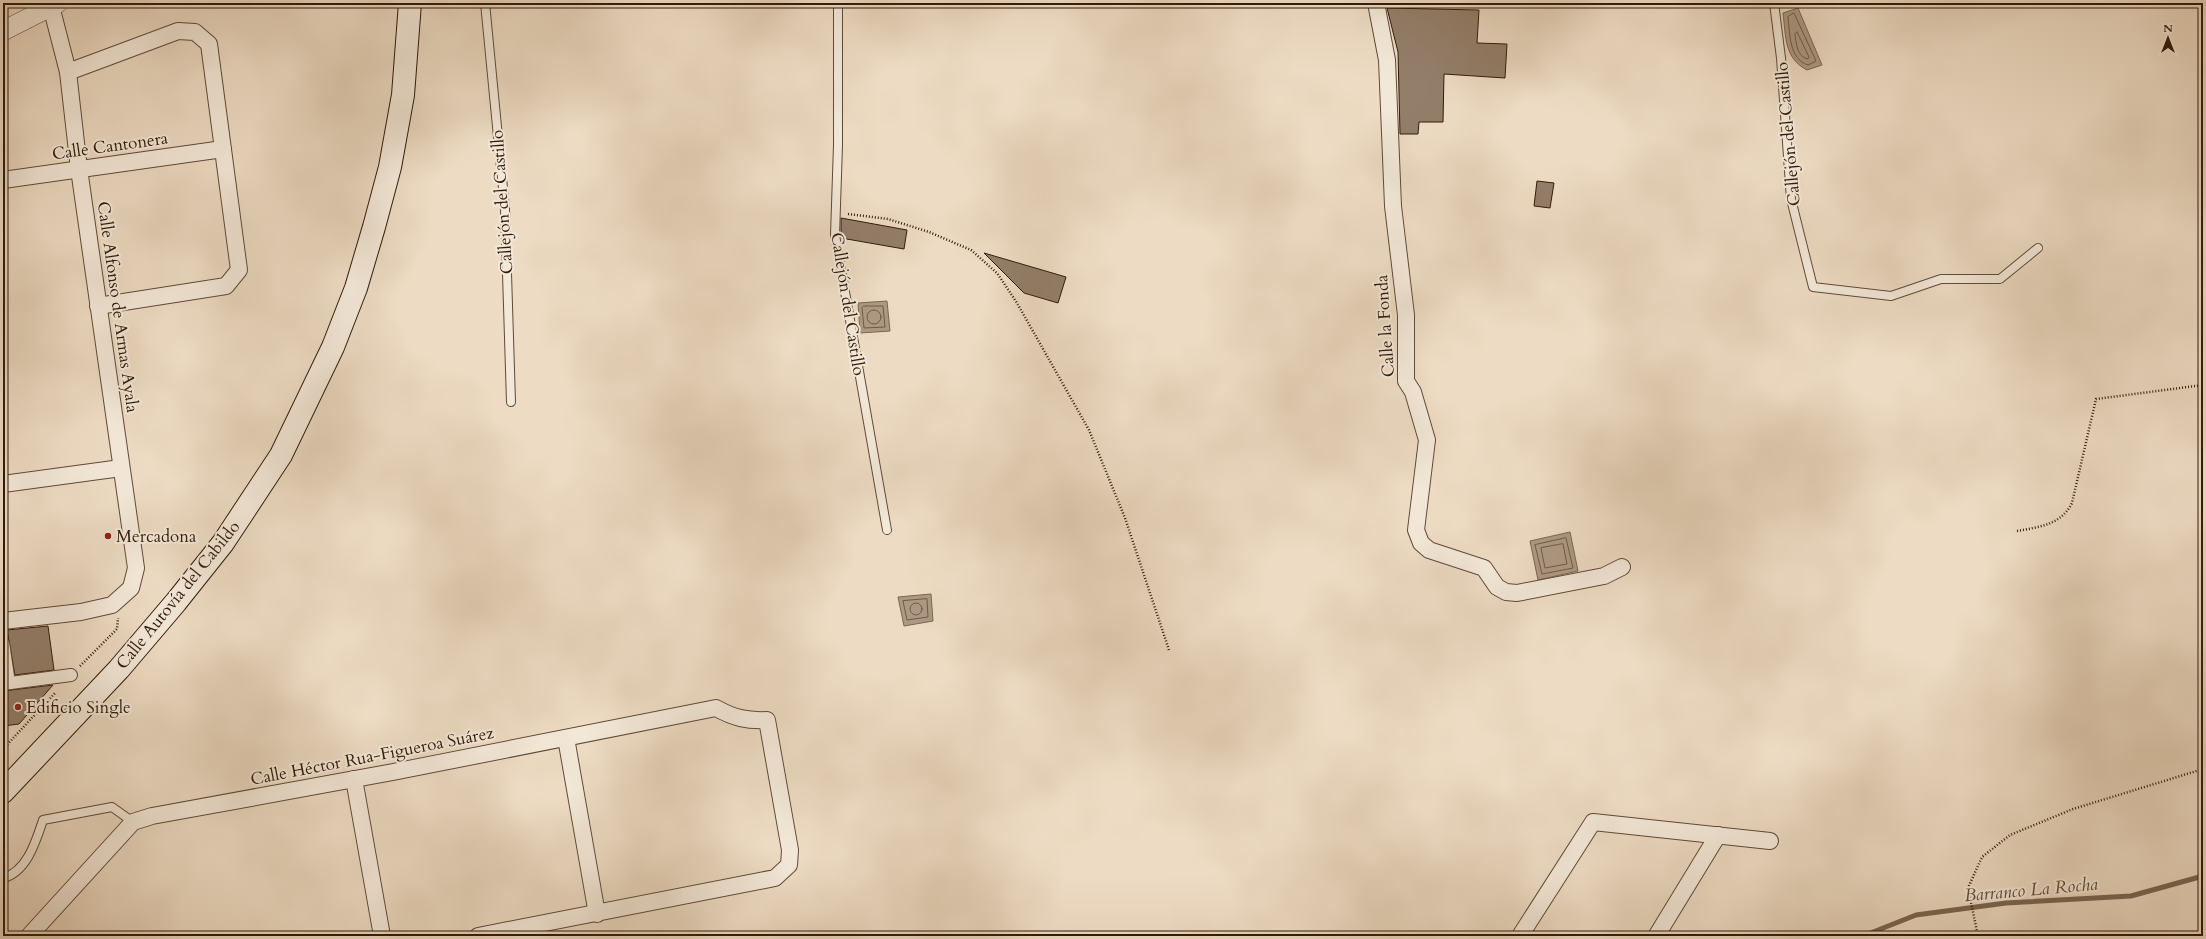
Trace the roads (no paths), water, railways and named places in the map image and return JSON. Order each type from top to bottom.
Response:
[{"type":"main road","name":"Calle Autovía del Cabildo","points":[[3,792],[119,669],[180,596],[223,543],[281,455],[333,347],[356,288],[374,227],[390,167],[402,95],[410,3]]},
{"type":"street","name":"Calle la Fonda","points":[[1376,3],[1388,60],[1392,206],[1406,315],[1406,381],[1413,392],[1427,440],[1416,530],[1421,544],[1429,550],[1484,568],[1498,587],[1506,592],[1517,593],[1604,576],[1622,567]]},
{"type":"street","points":[[3,31],[55,4]]},
{"type":"street","name":"Calle Alfonso de Armas Ayala","points":[[3,621],[80,612],[112,605],[131,588],[136,568],[79,169],[68,72],[55,4]]},
{"type":"street","points":[[68,72],[178,31],[195,32],[209,44],[239,270],[226,286],[98,306]]},
{"type":"street","name":"Calle Cantonera","points":[[3,180],[223,149]]},
{"type":"street","points":[[3,484],[121,468]]},
{"type":"street","points":[[3,643],[6,683],[71,675]]},
{"type":"street","name":"Calle Héctor Rua-Figueroa Suárez","points":[[132,822],[152,816],[354,779],[716,708],[731,716],[749,721],[767,720],[790,850],[788,865],[775,878],[597,914]]},
{"type":"street","points":[[478,936],[597,914],[566,738]]},
{"type":"street","points":[[354,779],[382,936]]},
{"type":"street","points":[[29,936],[132,822]]},
{"type":"street","points":[[1520,936],[1594,822],[1770,841]]},
{"type":"street","points":[[1657,935],[1718,835]]},
{"type":"lane","name":"Callejón del Castillo","points":[[485,3],[505,209],[511,402]]},
{"type":"lane","name":"Callejón del Castillo","points":[[838,3],[838,145],[835,235],[887,530]]},
{"type":"lane","name":"Callejón del Castillo","points":[[1774,3],[1781,58],[1791,199],[1813,287],[1891,296],[1942,279],[2000,279],[2038,248]]},
{"type":"lane","points":[[3,878],[13,876],[31,852],[43,820],[112,807],[132,822]]},
{"type":"water","points":[[1798,8],[1822,65],[1807,70],[1799,65],[1790,53],[1786,38],[1783,13]]},
{"type":"water","points":[[887,301],[890,331],[860,333],[858,303]]},
{"type":"water","points":[[1570,532],[1578,571],[1538,580],[1530,541]]},
{"type":"water","points":[[931,594],[933,621],[904,626],[898,597]]},
{"type":"waterway","name":"Barranco La Rocha","points":[[1863,936],[1916,915],[2006,903],[2131,896],[2203,876]]},
{"type":"place","name":"Mercadona","points":[[108,536]]},
{"type":"place","name":"Edificio Single","points":[[18,707]]}]
